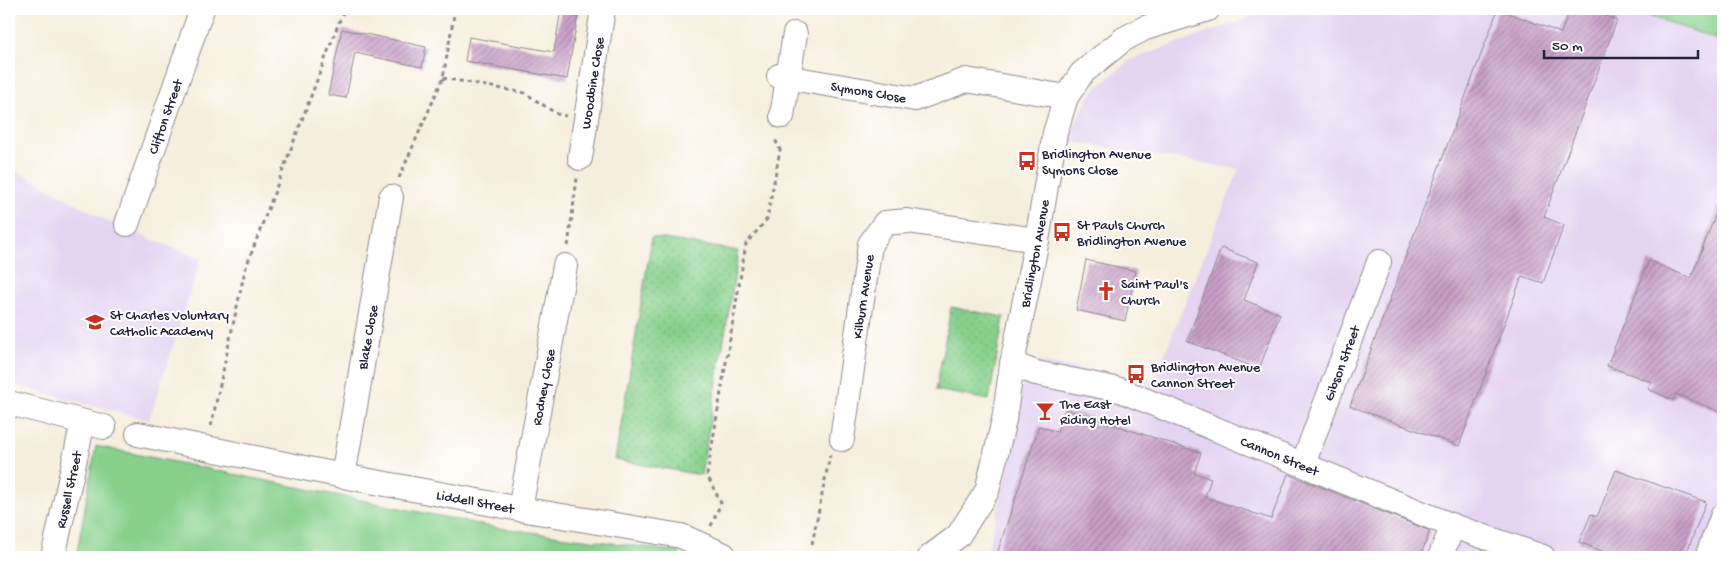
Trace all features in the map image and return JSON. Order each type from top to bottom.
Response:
[{"type":"street","name":"Clifton Street","points":[[127,224],[202,9]]},
{"type":"street","name":"Woodbine Close","points":[[580,158],[603,9]]},
{"type":"street","name":"Bridlington Avenue","points":[[930,557],[958,536],[986,491],[1004,420],[1012,364],[1038,240],[1055,133],[1066,97],[1082,73],[1124,39],[1141,19],[1208,9]]},
{"type":"street","points":[[778,126],[784,76],[795,34]]},
{"type":"street","name":"Symons Close","points":[[784,76],[915,99],[966,80],[1066,97]]},
{"type":"street","name":"Blake Close","points":[[343,476],[391,197]]},
{"type":"street","name":"Kilburn Avenue","points":[[842,439],[870,244],[885,222],[907,221],[1038,240]]},
{"type":"street","name":"Gibson Street","points":[[1303,464],[1380,262]]},
{"type":"street","name":"Rodney Close","points":[[520,509],[565,266]]},
{"type":"street","name":"Cannon Street","points":[[1012,364],[1036,373],[1120,390],[1453,526],[1543,557]]},
{"type":"street","name":"Russell Street","points":[[9,403],[94,425],[53,557]]},
{"type":"street","name":"Liddell Street","points":[[138,434],[343,476],[520,509],[681,536],[725,557]]},
{"type":"street","points":[[1707,557],[1723,515]]},
{"type":"street","points":[[1440,557],[1453,526]]},
{"type":"path","points":[[214,449],[244,270],[344,9]]},
{"type":"path","points":[[391,197],[442,78],[455,9]]},
{"type":"path","points":[[442,78],[525,93],[557,114],[586,118]]},
{"type":"path","points":[[702,545],[721,503],[707,475],[746,244],[767,219],[780,150],[778,126]]},
{"type":"path","points":[[565,266],[580,158]]},
{"type":"path","points":[[812,544],[830,453],[842,439]]},
{"type":"shaded area","points":[[1274,9],[1629,9],[1713,38],[1723,44],[1723,557],[986,557],[1006,477],[1027,360],[1154,380],[1239,169],[1067,141],[1090,94],[1128,61]]},
{"type":"shaded area","name":"St Charles Voluntary Catholic Academy","points":[[9,169],[27,176],[109,222],[201,259],[149,420],[9,384]]},
{"type":"green space","points":[[1629,9],[1723,9],[1723,44],[1713,38]]},
{"type":"green space","points":[[652,237],[739,251],[701,475],[615,460]]},
{"type":"green space","points":[[951,307],[1004,317],[989,400],[936,390]]},
{"type":"green space","points":[[96,446],[493,527],[680,552],[679,557],[76,557]]},
{"type":"building","points":[[561,9],[579,9],[567,79],[465,61],[469,37],[554,52]]},
{"type":"building","points":[[1498,9],[1561,33],[1570,9],[1588,9],[1617,20],[1544,217],[1564,225],[1543,283],[1522,276],[1459,446],[1350,406]]},
{"type":"building","points":[[342,29],[426,47],[422,67],[355,53],[346,98],[328,95]]},
{"type":"building","points":[[1722,198],[1723,413],[1676,394],[1673,400],[1648,389],[1652,382],[1607,366],[1649,261],[1691,278]]},
{"type":"building","points":[[1221,248],[1258,262],[1244,300],[1280,314],[1259,369],[1187,341]]},
{"type":"building","name":"Saint Paul's Church","points":[[1086,260],[1136,271],[1125,321],[1076,310]]},
{"type":"building","points":[[1065,409],[1201,453],[1194,473],[1211,479],[1205,497],[1271,519],[1288,474],[1430,531],[1420,557],[996,557],[1039,426],[1057,432]]},
{"type":"building","points":[[1616,470],[1706,502],[1685,557],[1617,557],[1579,542],[1591,514],[1597,517]]},
{"type":"place","name":"Bridlington Avenue Symons Close","points":[[1027,161]]},
{"type":"place","name":"St Pauls Church Bridlington Avenue","points":[[1062,232]]},
{"type":"place","name":"Saint Paul's Church","points":[[1106,291]]},
{"type":"place","name":"St Charles Voluntary Catholic Academy","points":[[95,322]]},
{"type":"place","name":"Bridlington Avenue Cannon Street","points":[[1136,374]]},
{"type":"place","name":"The East Riding Hotel","points":[[1045,411]]}]
